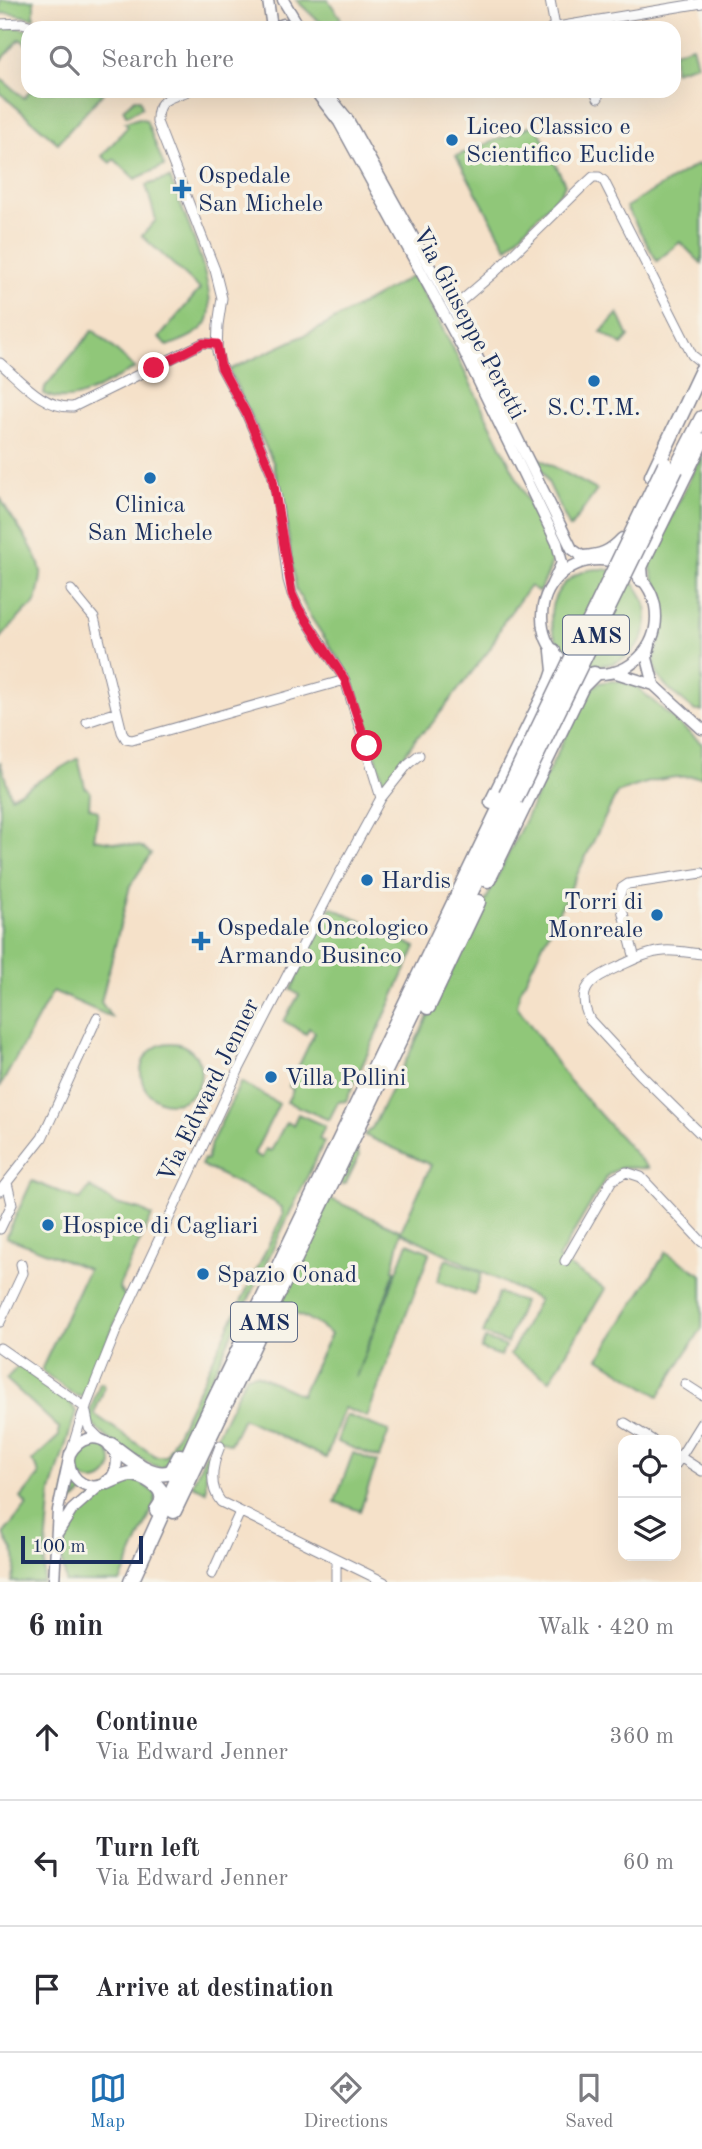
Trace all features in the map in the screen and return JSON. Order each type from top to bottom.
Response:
[{"type":"highway","points":[[613,562],[702,370]]},
{"type":"highway","name":"AMS","points":[[131,1582],[197,1436],[374,1068],[511,798],[670,467],[702,392]]},
{"type":"highway","name":"AMS","points":[[670,467],[702,418]]},
{"type":"highway","points":[[641,579],[640,568],[645,556],[702,440]]},
{"type":"highway","points":[[586,559],[607,554],[624,540]]},
{"type":"highway","points":[[374,1068],[376,1052],[415,965],[552,680],[555,671],[553,651]]},
{"type":"highway","points":[[391,1063],[402,1051],[446,971],[560,729],[582,686],[594,674]]},
{"type":"highway","points":[[536,714],[552,712],[560,729]]},
{"type":"highway","name":"AMS","points":[[142,1582],[270,1307],[391,1063],[511,798]]},
{"type":"highway","points":[[105,1442],[151,1471],[165,1475],[172,1471],[197,1436]]},
{"type":"highway","points":[[103,1484],[125,1475],[136,1474],[158,1488],[163,1499],[151,1524],[151,1538]]},
{"type":"street","points":[[268,0],[271,21]]},
{"type":"street","points":[[283,0],[295,21]]},
{"type":"street","points":[[550,0],[552,21]]},
{"type":"street","points":[[595,21],[702,3]]},
{"type":"street","points":[[0,24],[21,23]]},
{"type":"street","points":[[164,98],[156,109],[157,122],[215,270],[222,298],[217,344],[221,367],[246,413],[272,474],[292,594],[345,680],[381,798]]},
{"type":"street","name":"Via Giuseppe Peretti","points":[[320,98],[339,122],[462,347],[557,543],[562,564],[552,584]]},
{"type":"street","name":"Via Giuseppe Peretti","points":[[331,98],[347,118],[453,308],[572,549],[586,559]]},
{"type":"street","points":[[453,308],[495,272],[586,183],[593,177],[599,177],[604,181],[692,355],[702,363]]},
{"type":"street","points":[[0,363],[49,403],[62,408],[73,407],[116,388],[203,343],[217,344]]},
{"type":"street","points":[[651,639],[636,660],[613,672],[582,672],[568,665],[553,651],[541,618],[544,600],[552,584],[586,559],[613,562],[641,579],[655,608],[655,624],[648,658],[654,685]]},
{"type":"street","points":[[71,590],[94,618],[126,739],[132,740],[345,680]]},
{"type":"street","points":[[613,672],[654,685],[702,729]]},
{"type":"street","points":[[87,722],[117,712]]},
{"type":"street","name":"Via Edward Jenner","points":[[54,1582],[58,1532],[56,1525],[70,1458],[86,1408],[133,1293],[238,1071],[340,873],[381,798],[408,764],[419,755]]},
{"type":"street","points":[[635,959],[619,898],[622,888],[628,884],[702,873]]},
{"type":"street","points":[[702,954],[664,951],[635,959],[591,981],[584,998],[585,1010],[590,1020],[702,1135]]},
{"type":"street","points":[[0,1229],[12,1203],[3,1187],[42,1138],[97,1018]]},
{"type":"street","points":[[565,1261],[612,1180],[626,1172],[641,1177],[702,1242]]},
{"type":"street","points":[[0,1322],[23,1273],[21,1264]]},
{"type":"street","points":[[0,1348],[86,1408],[87,1423],[116,1452],[117,1468],[103,1484],[72,1510],[58,1532]]},
{"type":"street","points":[[0,1364],[9,1355]]},
{"type":"street","points":[[685,1384],[702,1395]]},
{"type":"street","points":[[681,1453],[702,1422]]},
{"type":"street","points":[[625,1423],[644,1435]]},
{"type":"street","points":[[103,1484],[83,1485],[77,1481],[70,1469],[70,1458],[74,1447],[86,1439],[105,1442]]},
{"type":"street","points":[[220,1446],[214,1461],[214,1489],[221,1502],[384,1582]]},
{"type":"street","points":[[681,1461],[702,1471]]},
{"type":"street","points":[[212,1574],[240,1512]]},
{"type":"street","points":[[336,1560],[336,1582]]},
{"type":"green space","points":[[0,0],[34,0],[34,18],[0,14]]},
{"type":"green space","points":[[296,0],[328,0],[341,21],[319,21]]},
{"type":"green space","points":[[0,28],[21,28],[21,40],[0,62]]},
{"type":"green space","points":[[692,46],[697,64],[681,69],[681,50]]},
{"type":"green space","points":[[0,78],[21,98],[99,98],[58,143],[0,93]]},
{"type":"green space","points":[[135,99],[140,99],[142,107],[126,115],[123,109]]},
{"type":"green space","points":[[139,118],[146,120],[164,166],[135,179],[114,159],[110,163],[102,156],[128,126],[125,122]]},
{"type":"green space","points":[[536,124],[565,184],[562,191],[507,248],[456,156]]},
{"type":"green space","points":[[698,164],[702,171],[702,264],[680,242],[657,261],[626,207]]},
{"type":"green space","points":[[170,178],[205,274],[210,311],[206,324],[198,331],[168,346],[159,338],[200,289],[142,236],[156,220],[146,185]]},
{"type":"green space","points":[[414,275],[457,356],[551,548],[552,560],[539,592],[530,586],[504,621],[490,649],[430,726],[417,737],[386,782],[383,780],[362,708],[347,672],[310,616],[296,589],[283,501],[273,462],[229,370],[316,330]]},
{"type":"green space","points":[[618,313],[629,337],[622,345],[601,332]]},
{"type":"green space","points":[[93,330],[135,368],[79,396],[55,398],[44,394],[45,387]]},
{"type":"green space","points":[[702,453],[702,711],[695,711],[666,686],[656,670],[654,661],[663,631],[664,616],[662,598],[650,563]]},
{"type":"green space","points":[[536,457],[597,490],[570,528]]},
{"type":"green space","points":[[0,497],[34,552],[41,573],[35,603],[0,639]]},
{"type":"green space","points":[[599,569],[617,573],[633,583],[643,599],[647,617],[643,635],[633,651],[617,661],[599,665],[581,661],[565,651],[555,635],[551,617],[555,599],[565,583],[581,573]]},
{"type":"green space","points":[[621,681],[637,687],[702,744],[702,777],[659,780],[617,793],[520,991],[517,1006],[568,1079],[648,1168],[623,1167],[607,1176],[558,1259],[605,1289],[550,1380],[510,1355],[539,1300],[401,1232],[393,1270],[395,1271],[356,1377],[408,1243],[430,1252],[367,1417],[344,1408],[326,1458],[243,1418],[230,1444],[216,1437],[246,1376],[256,1374],[301,1395],[331,1334],[314,1322],[279,1306],[329,1198],[401,1231],[431,1165],[364,1135],[372,1128],[587,692],[599,683]]},
{"type":"green space","points":[[78,758],[85,787],[90,791],[89,807],[98,811],[94,839],[142,847],[151,854],[130,886],[101,1002],[111,1017],[53,991],[0,1087],[0,761],[11,797]]},
{"type":"green space","points":[[331,907],[416,947],[346,1101],[338,1102],[329,1120],[287,1102],[293,1090],[289,1086],[315,1032],[309,1028],[306,1034],[284,1021],[299,995],[291,990]]},
{"type":"green space","points":[[171,1043],[188,1048],[196,1056],[201,1073],[196,1090],[188,1098],[171,1103],[154,1098],[146,1090],[141,1073],[146,1056],[154,1048]]},
{"type":"green space","points":[[241,1082],[279,1104],[254,1154],[262,1158],[266,1149],[271,1151],[286,1122],[293,1125],[298,1114],[325,1126],[319,1139],[324,1142],[173,1457],[163,1469],[134,1455],[107,1437],[91,1423],[90,1411],[100,1383],[104,1384],[94,1414],[155,1456],[166,1456],[283,1215],[281,1208],[273,1201],[201,1165],[204,1159],[207,1160],[211,1143]]},
{"type":"green space","points":[[358,1151],[359,1156],[346,1183],[342,1185],[339,1178],[352,1153]]},
{"type":"green space","points":[[32,1181],[80,1200],[90,1187],[116,1204],[141,1210],[152,1216],[120,1284],[119,1289],[126,1297],[84,1397],[74,1395],[42,1371],[42,1368],[88,1269],[6,1237]]},
{"type":"green space","points":[[666,1252],[702,1275],[702,1328],[659,1396],[599,1358]]},
{"type":"green space","points":[[446,1259],[482,1273],[474,1295],[437,1281]]},
{"type":"green space","points":[[499,1293],[523,1302],[507,1343],[483,1334]]},
{"type":"green space","points":[[485,1339],[505,1346],[501,1356],[481,1349]]},
{"type":"green space","points":[[19,1365],[70,1402],[76,1412],[51,1492],[43,1582],[12,1582],[15,1556],[4,1533],[27,1505],[21,1498],[39,1476],[32,1461],[59,1436],[59,1428],[6,1379]]},
{"type":"green space","points":[[346,1415],[389,1431],[379,1458],[337,1442]]},
{"type":"green space","points":[[93,1443],[106,1449],[112,1462],[106,1475],[93,1481],[80,1475],[74,1462],[80,1449]]},
{"type":"green space","points":[[206,1453],[210,1455],[206,1466],[206,1491],[192,1485]]},
{"type":"green space","points":[[353,1453],[377,1462],[360,1511],[335,1502]]},
{"type":"green space","points":[[69,1474],[87,1490],[61,1518]]},
{"type":"green space","points":[[130,1479],[138,1480],[156,1494],[155,1503],[120,1582],[65,1582],[63,1545],[74,1520],[92,1500]]},
{"type":"place","name":"Liceo Classico e Scientifico Euclide","points":[[452,140]]},
{"type":"place","name":"Ospedale San Michele","points":[[182,189]]},
{"type":"place","name":"S.C.T.M.","points":[[594,381]]},
{"type":"place","name":"Clinica San Michele","points":[[150,478]]},
{"type":"place","name":"Hardis","points":[[367,880]]},
{"type":"place","name":"Torri di Monreale","points":[[657,915]]},
{"type":"place","name":"Ospedale Oncologico Armando Businco","points":[[201,941]]},
{"type":"place","name":"Villa Pollini","points":[[271,1077]]},
{"type":"place","name":"Hospice di Cagliari","points":[[48,1225]]},
{"type":"place","name":"Spazio Conad","points":[[203,1274]]},
{"type":"route","points":[[154,368],[203,343],[217,344],[221,367],[246,413],[272,474],[292,594],[345,680],[367,746]]}]
